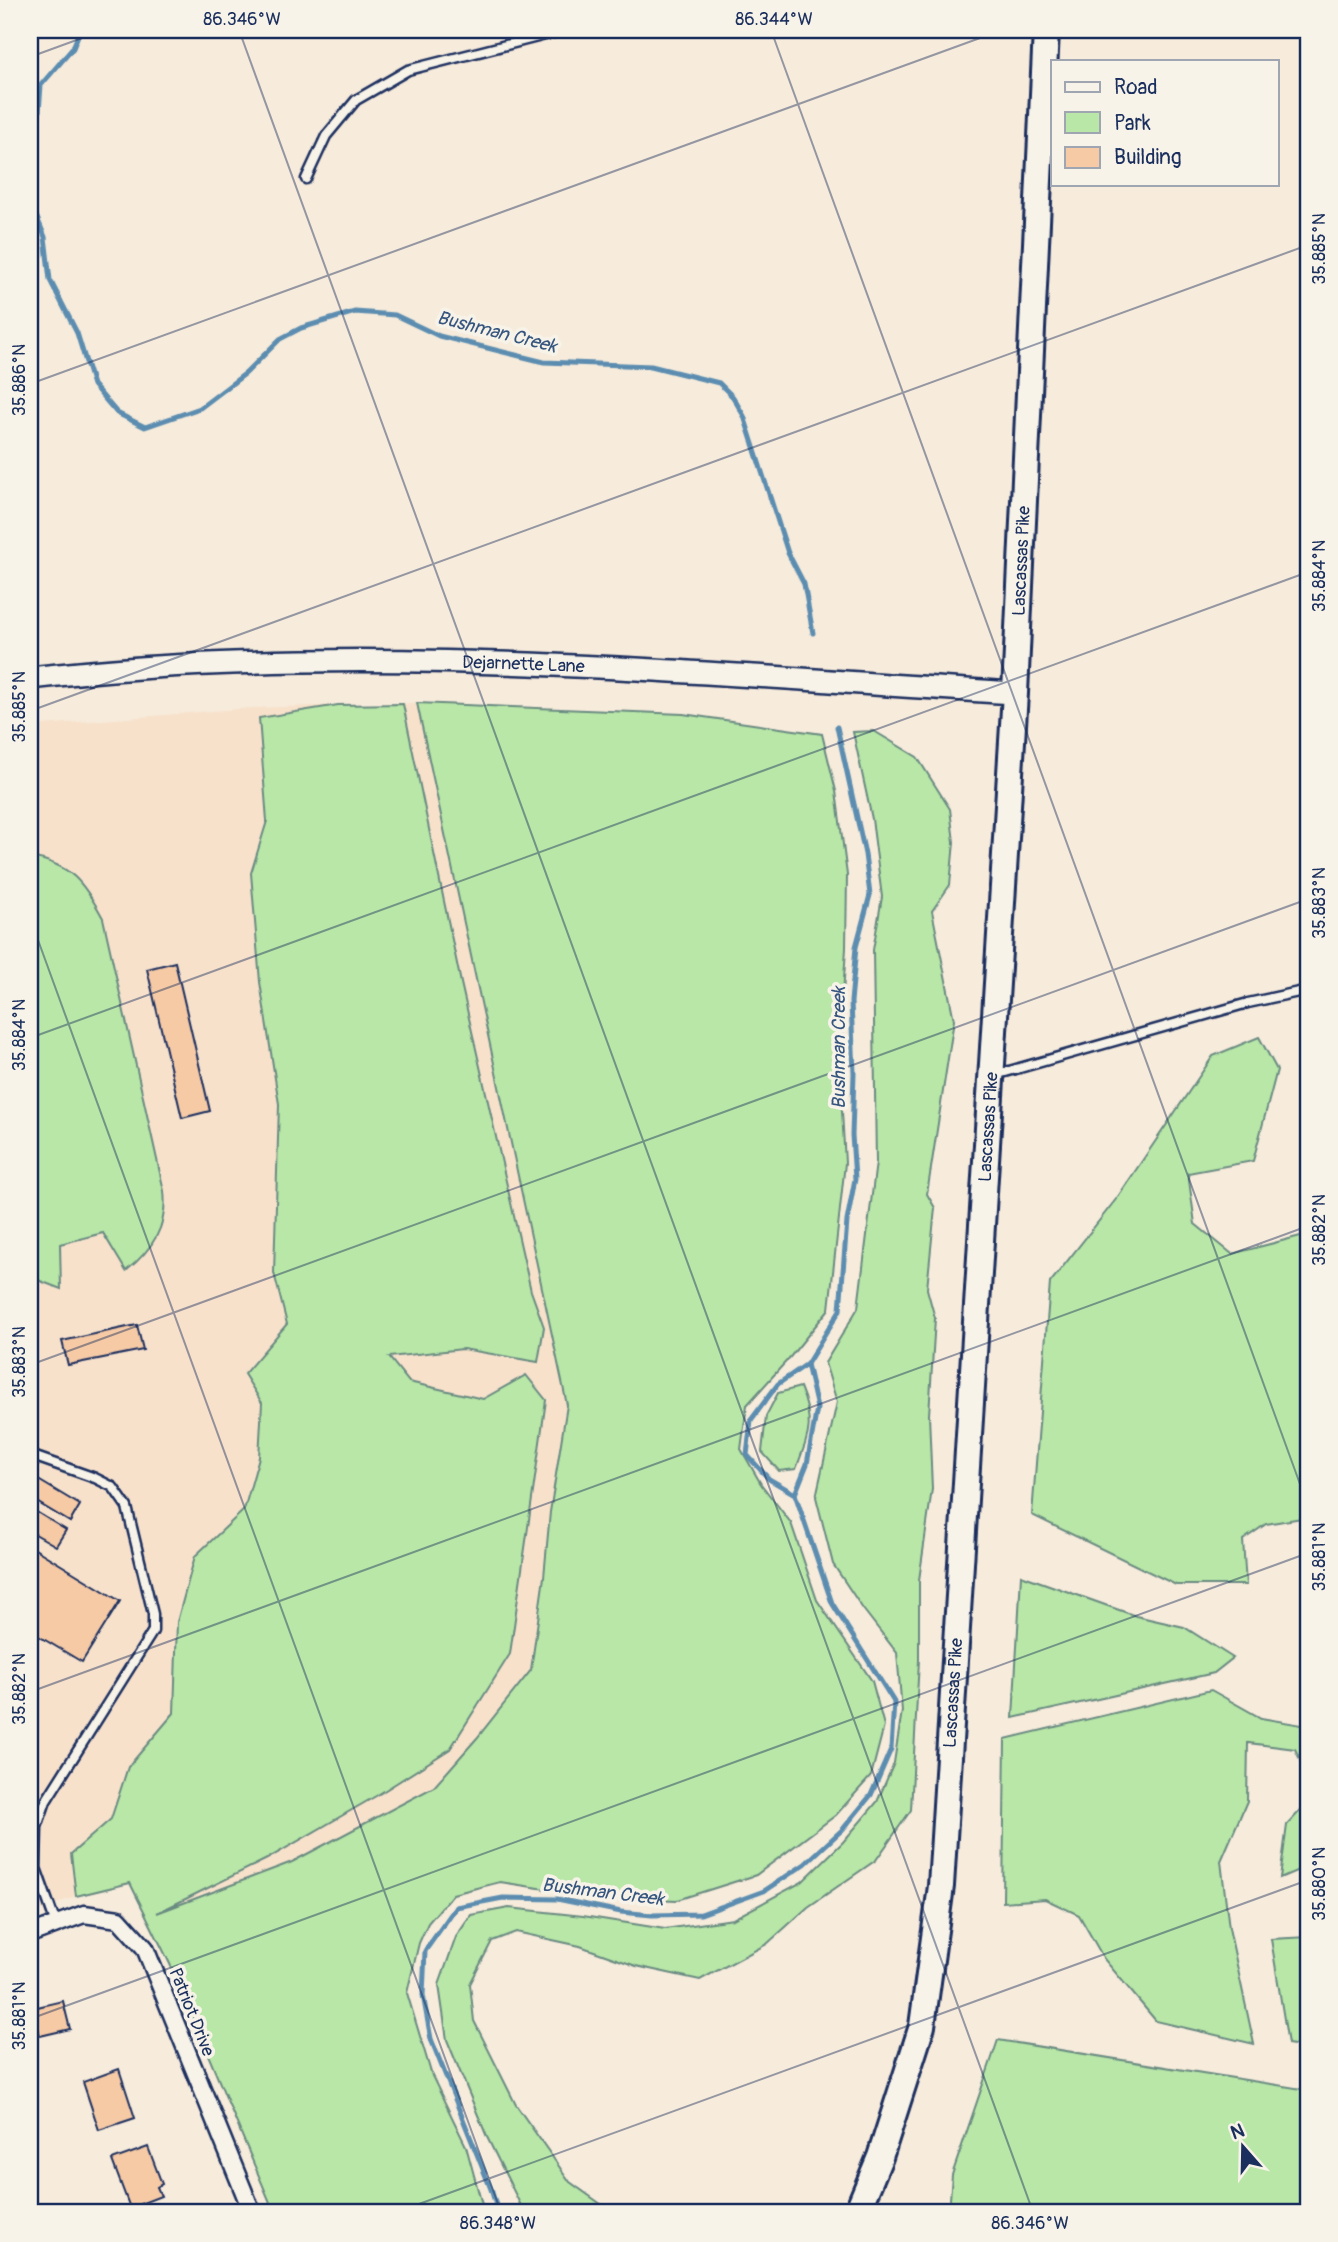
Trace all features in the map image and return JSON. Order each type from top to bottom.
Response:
[{"type":"main road","name":"Lascassas Pike","points":[[857,2212],[880,2157],[922,2026],[941,1886],[1014,693],[1046,30]]},
{"type":"main road","name":"Dejarnette Lane","points":[[30,678],[85,671],[223,663],[391,659],[543,664],[1014,693]]},
{"type":"street","name":"Patriot Drive","points":[[30,1934],[84,1914],[119,1919],[145,1948],[252,2212]]},
{"type":"lane","points":[[306,178],[326,136],[356,100],[408,70],[565,30]]},
{"type":"lane","points":[[992,1076],[1248,1003],[1308,990]]},
{"type":"lane","points":[[30,1455],[95,1478],[113,1488],[127,1507],[153,1614],[152,1631],[46,1801],[37,1827],[36,1868],[56,1924]]},
{"type":"shaded area","points":[[417,703],[575,1438],[597,1897],[500,1882],[453,1894],[428,1923],[170,1964],[130,1882],[76,1896],[30,1915],[30,726],[250,708]]},
{"type":"green space","points":[[417,703],[683,714],[822,734],[836,791],[847,875],[841,1094],[845,1163],[829,1309],[747,1405],[741,1449],[761,1484],[791,1523],[817,1600],[872,1681],[884,1726],[871,1776],[836,1815],[756,1875],[677,1900],[597,1897],[500,1882],[453,1894],[428,1923],[419,1943],[407,1993],[432,2076],[466,2146],[484,2212],[274,2212],[170,1964],[130,1883],[76,1896],[71,1854],[111,1819],[128,1767],[174,1713],[177,1622],[195,1556],[244,1510],[259,1457],[262,1403],[244,1374],[287,1324],[274,1273],[279,1104],[260,982],[251,873],[267,821],[259,718],[338,705],[403,704],[461,983],[531,1291],[544,1327],[538,1362],[463,1349],[389,1357],[409,1382],[483,1399],[526,1375],[546,1400],[510,1654],[450,1749],[376,1796],[267,1859],[157,1913],[292,1862],[434,1787],[531,1670],[550,1512],[567,1405]]},
{"type":"green space","points":[[874,731],[917,757],[950,809],[954,842],[950,885],[932,911],[954,1020],[927,1194],[935,1208],[927,1289],[935,1318],[929,1415],[932,1489],[919,1580],[919,1660],[911,1810],[876,1860],[808,1907],[767,1944],[700,1980],[636,1966],[580,1946],[516,1932],[492,1941],[470,1984],[474,2021],[516,2105],[570,2182],[612,2212],[524,2212],[487,2137],[447,2040],[439,1985],[456,1937],[471,1915],[509,1908],[665,1929],[733,1919],[802,1882],[843,1842],[877,1802],[894,1763],[902,1711],[897,1653],[833,1564],[816,1497],[837,1402],[825,1363],[858,1308],[876,1162],[873,950],[882,897],[872,819],[853,732]]},
{"type":"green space","points":[[30,857],[56,865],[75,877],[103,918],[165,1204],[157,1236],[144,1254],[126,1271],[103,1233],[60,1244],[61,1289],[30,1277]]},
{"type":"green space","points":[[1259,1037],[1277,1070],[1253,1161],[1188,1173],[1195,1224],[1232,1254],[1308,1234],[1308,1517],[1266,1524],[1243,1540],[1246,1585],[1176,1585],[1032,1515],[1050,1283],[1117,1198],[1213,1056]]},
{"type":"green space","points":[[800,1387],[808,1410],[807,1437],[796,1469],[779,1471],[762,1452],[766,1416],[778,1393]]},
{"type":"green space","points":[[1021,1575],[1136,1616],[1184,1627],[1233,1658],[1214,1673],[1013,1718]]},
{"type":"green space","points":[[1211,1690],[1261,1718],[1308,1726],[1308,1776],[1295,1749],[1248,1743],[1247,1801],[1221,1861],[1229,1928],[1254,2044],[1156,2021],[1104,1959],[1079,1915],[1045,1899],[1003,1902],[1005,1739]]},
{"type":"green space","points":[[1308,1802],[1308,1866],[1280,1878],[1287,1825]]},
{"type":"green space","points":[[1308,1937],[1308,2047],[1288,2044],[1271,1939]]},
{"type":"green space","points":[[998,2040],[1308,2090],[1308,2212],[949,2212],[952,2175]]},
{"type":"building","points":[[175,962],[210,1111],[182,1118],[147,969]]},
{"type":"building","points":[[137,1325],[143,1350],[68,1365],[62,1341]]},
{"type":"building","points":[[35,1478],[80,1505],[70,1522],[30,1498],[30,1487]]},
{"type":"building","points":[[30,1508],[66,1530],[56,1546],[30,1531]]},
{"type":"building","points":[[30,1546],[120,1601],[82,1662],[30,1631]]},
{"type":"building","points":[[63,2001],[70,2029],[40,2036],[33,2008]]},
{"type":"building","points":[[119,2069],[135,2118],[99,2130],[83,2082]]},
{"type":"building","points":[[148,2147],[162,2184],[157,2187],[161,2196],[130,2208],[112,2160]]},
{"type":"waterway","name":"Bushman Creek","points":[[80,30],[73,48],[41,85],[32,206],[45,237],[50,280],[77,333],[93,385],[117,413],[145,427],[200,408],[246,373],[280,339],[301,328],[355,312],[395,315],[439,336],[544,362],[651,366],[719,383],[733,397],[744,416],[788,553],[804,584],[813,633]]},
{"type":"waterway","name":"Bushman Creek","points":[[498,2212],[431,2039],[423,1995],[425,1951],[456,1907],[503,1898],[557,1899],[621,1912],[652,1915],[701,1914],[764,1891],[805,1864],[843,1829],[871,1795],[891,1749],[894,1702],[832,1603],[795,1494],[807,1464],[817,1408],[807,1364],[840,1310],[847,1221],[855,1179],[851,1002],[856,947],[870,895],[865,854],[837,727]]},
{"type":"waterway","name":"Bushman Creek","points":[[795,1494],[769,1479],[747,1455],[751,1420],[778,1384],[807,1364]]}]
